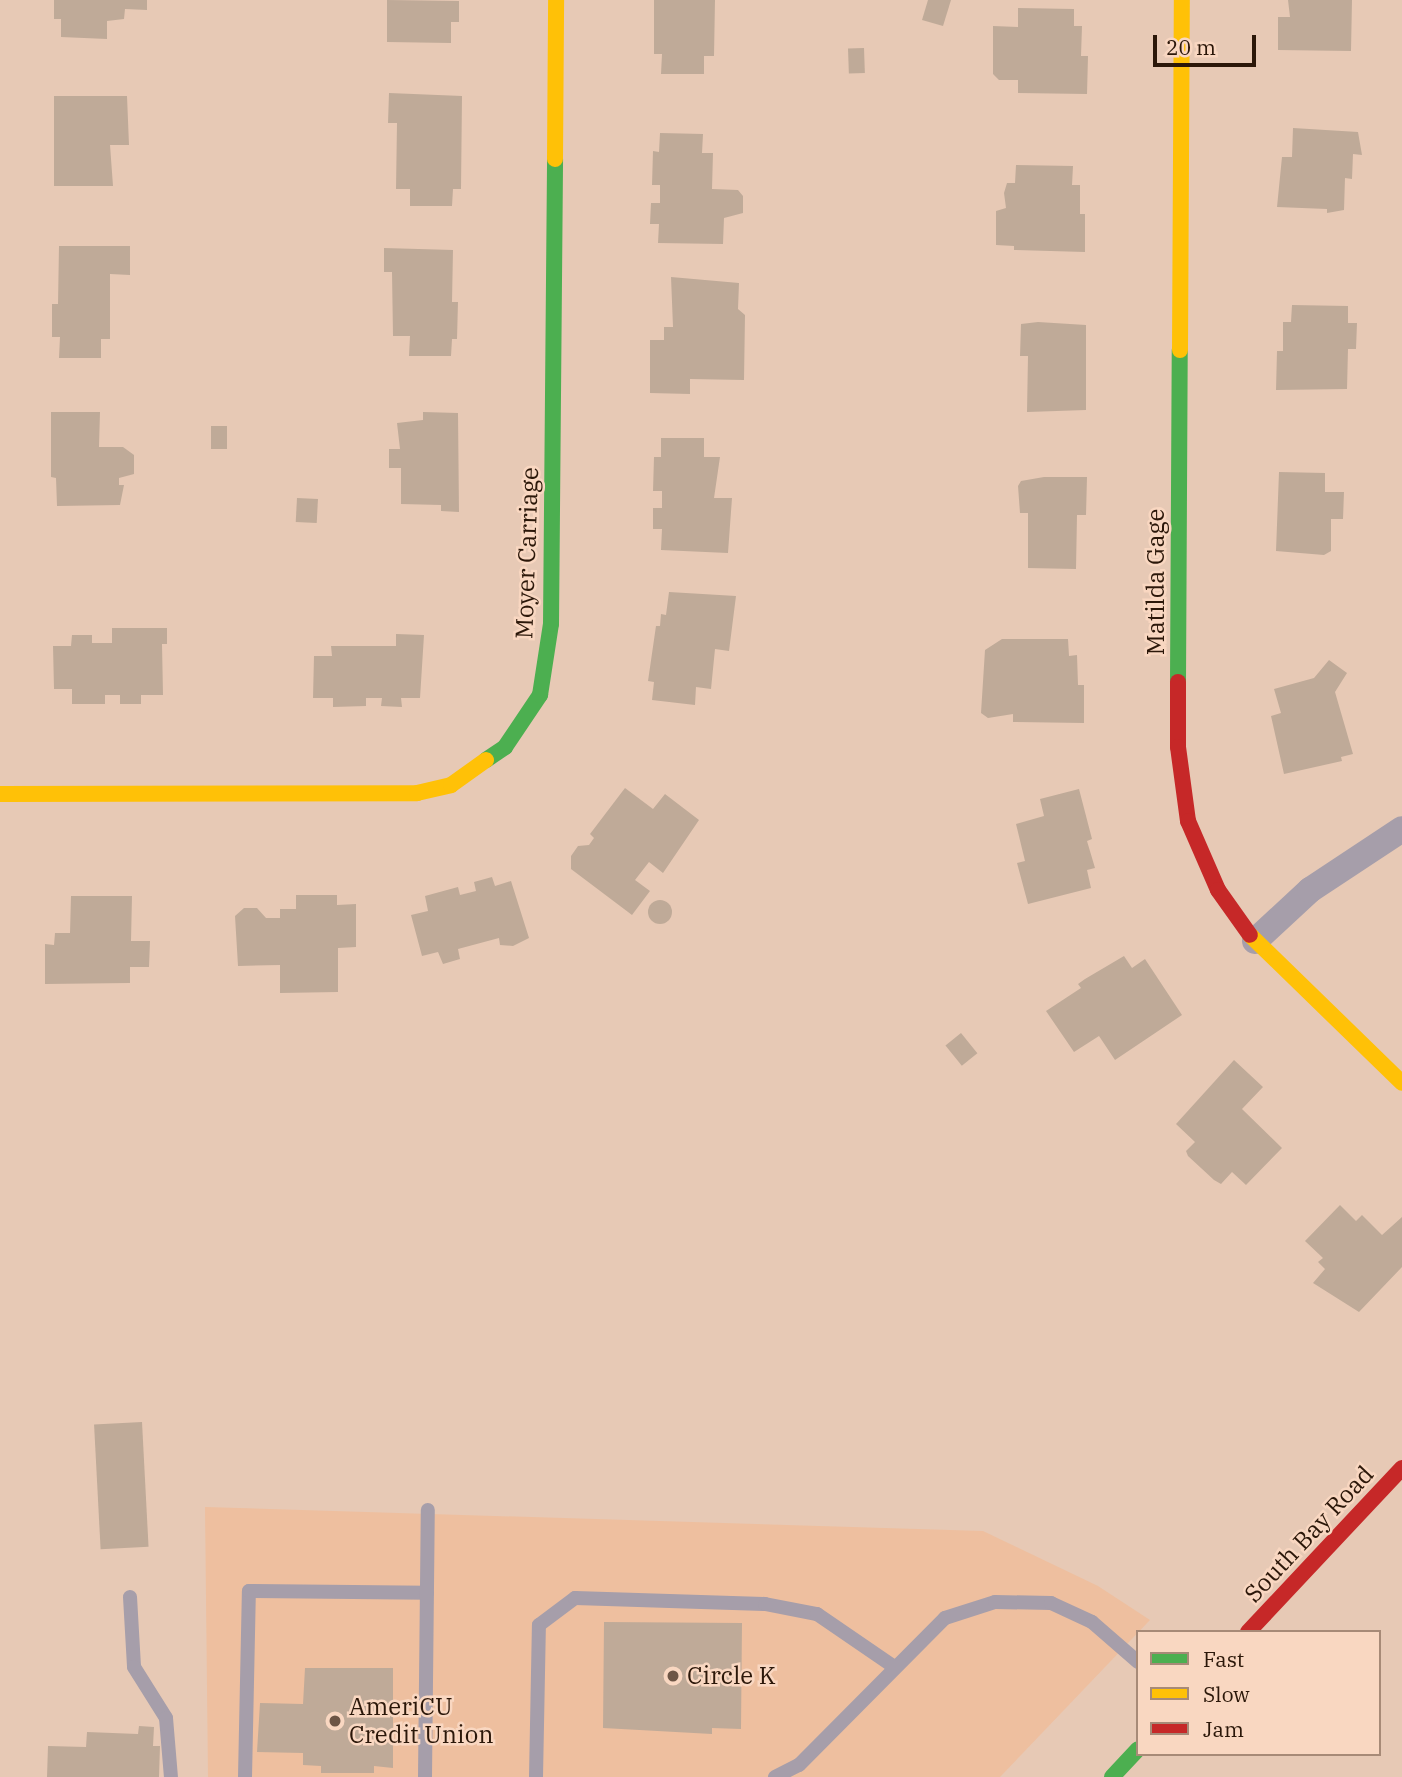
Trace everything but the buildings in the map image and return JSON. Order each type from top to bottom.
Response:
[{"type":"street","name":"Moyer Carriage","points":[[0,794],[417,793],[451,785],[505,747],[540,695],[551,624],[556,0]]},
{"type":"street","name":"Matilda Gage","points":[[1182,0],[1178,747],[1188,821],[1218,890],[1255,940],[1402,1083]]},
{"type":"street","points":[[1255,940],[1310,890],[1402,829]]},
{"type":"street","name":"South Bay Road","points":[[1250,1630],[1402,1468]]},
{"type":"street","points":[[1112,1777],[1136,1751]]},
{"type":"lane","points":[[425,1777],[428,1510]]},
{"type":"lane","points":[[245,1777],[249,1591],[427,1593]]},
{"type":"lane","points":[[130,1597],[134,1667],[166,1718],[171,1777]]},
{"type":"lane","points":[[536,1777],[540,1625],[575,1598],[765,1604],[817,1614],[894,1666]]},
{"type":"lane","points":[[775,1777],[799,1765],[894,1666],[945,1618],[995,1602],[1051,1603],[1092,1622],[1136,1660]]},
{"type":"shaded area","points":[[205,1507],[983,1531],[1098,1586],[1150,1620],[1140,1630],[1136,1630],[1136,1635],[1000,1777],[208,1777]]},
{"type":"traffic: fast","points":[[486,760],[505,747],[540,695],[551,624],[555,159]]},
{"type":"traffic: fast","points":[[1178,682],[1180,350]]},
{"type":"traffic: fast","points":[[1112,1777],[1136,1751]]},
{"type":"traffic: slow","points":[[555,159],[556,0]]},
{"type":"traffic: slow","points":[[1180,350],[1182,0]]},
{"type":"traffic: slow","points":[[0,794],[417,793],[451,785],[486,760]]},
{"type":"traffic: slow","points":[[1250,935],[1402,1083]]},
{"type":"traffic: jam","points":[[1178,682],[1178,747],[1188,821],[1218,890],[1250,935]]},
{"type":"traffic: jam","points":[[1250,1630],[1402,1468]]},
{"type":"place","name":"Circle K","points":[[673,1676]]},
{"type":"place","name":"AmeriCU Credit Union","points":[[335,1721]]}]
